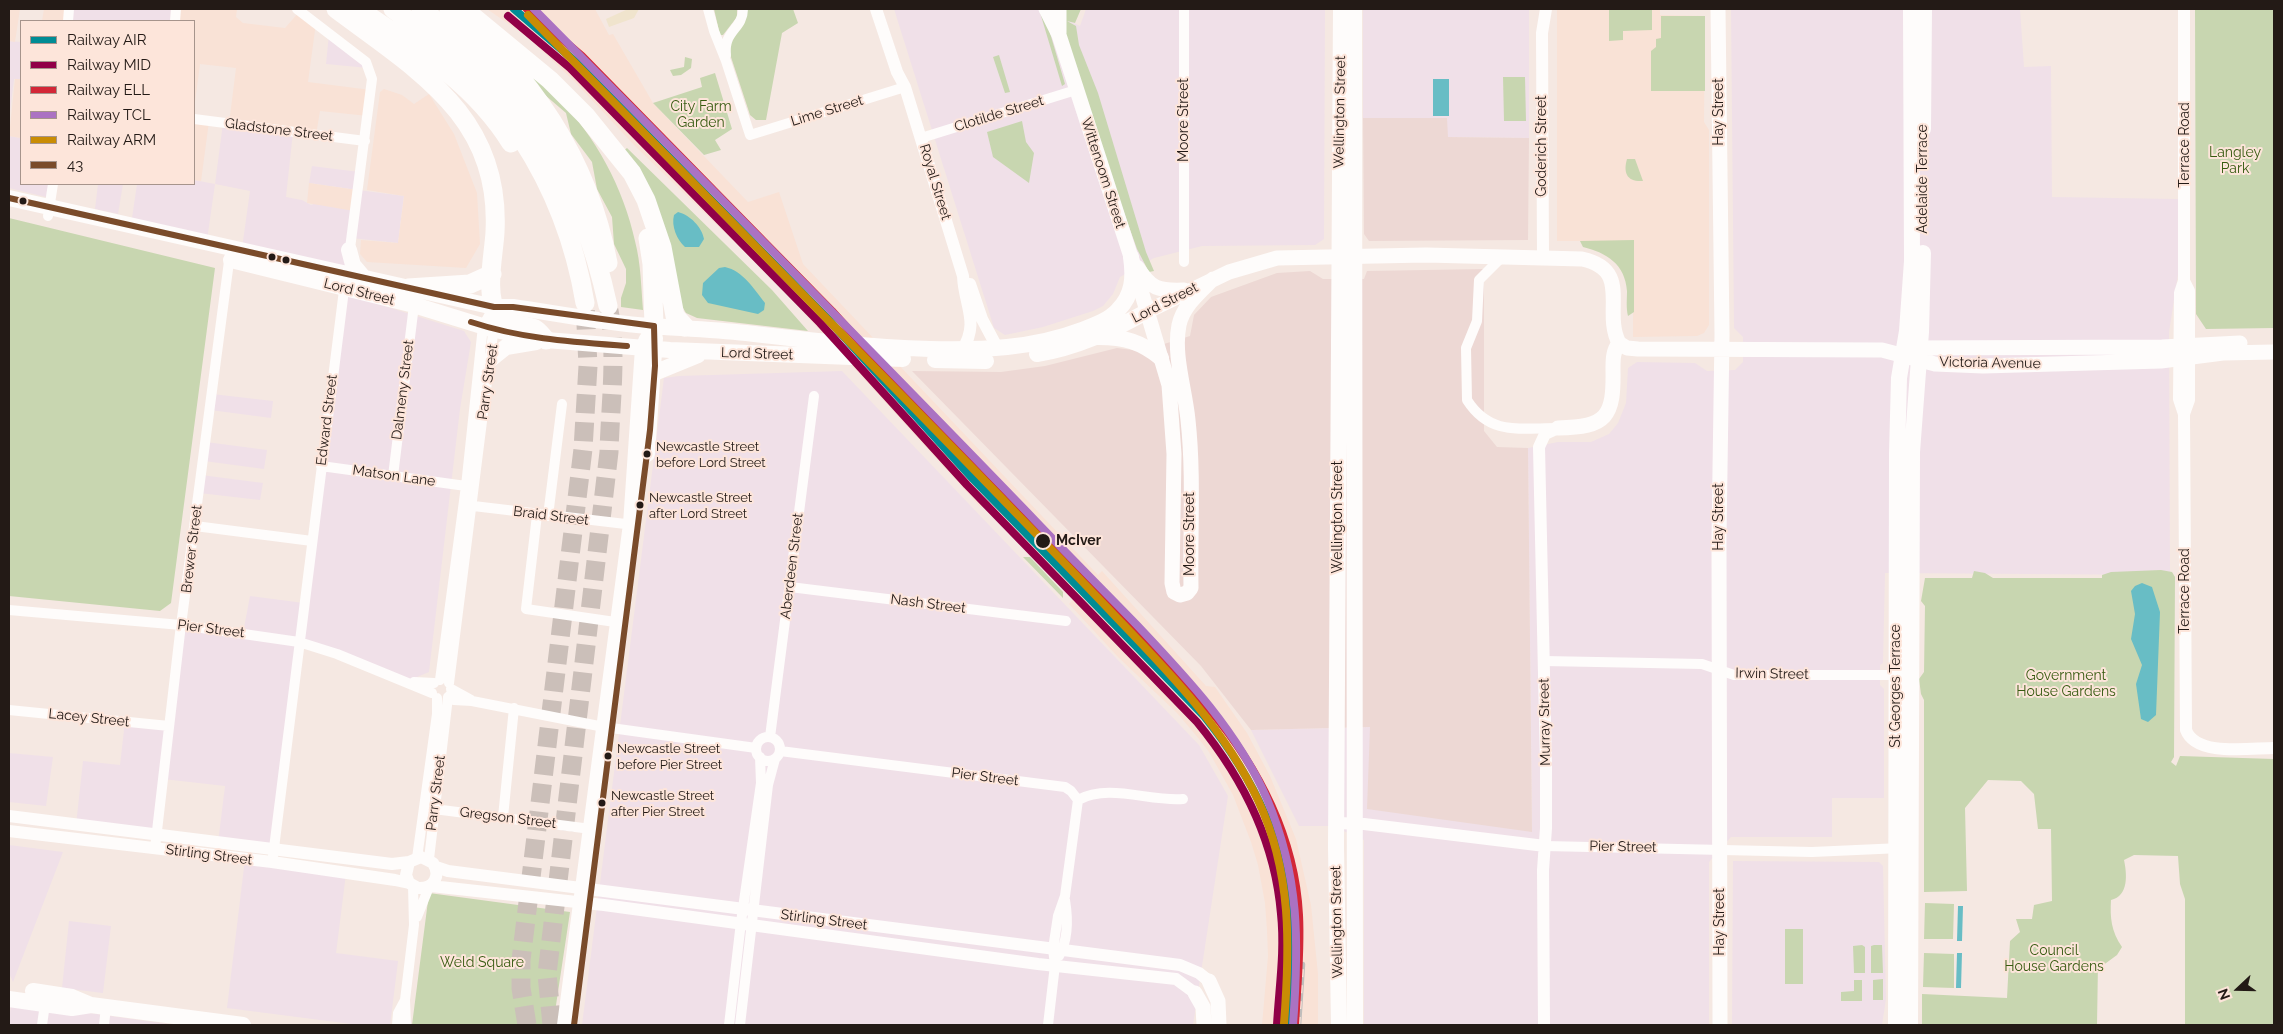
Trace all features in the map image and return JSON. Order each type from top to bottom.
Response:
[{"type":"highway","points":[[336,9],[399,54],[439,88],[460,111],[482,154],[495,200],[492,274],[494,307],[504,321],[536,330],[546,340]]},
{"type":"highway","points":[[357,9],[444,68],[479,101],[509,140],[528,172],[550,220],[575,257]]},
{"type":"highway","points":[[393,9],[433,37],[464,65],[501,106],[528,148],[546,182],[562,219],[575,257],[585,303]]},
{"type":"highway","points":[[421,9],[474,51],[500,79],[545,140],[562,172],[585,225],[610,306],[612,285],[603,236],[577,167],[557,127],[546,110],[509,64],[449,9]]},
{"type":"highway","points":[[464,9],[550,80],[586,116],[632,173],[646,200],[662,247],[675,316],[685,327]]},
{"type":"highway","points":[[615,154],[632,187],[646,225],[652,264],[654,326]]},
{"type":"highway","points":[[411,296],[470,284],[492,274]]},
{"type":"main road","name":"Wittenoom Street","points":[[1046,9],[1059,35],[1131,257],[1146,312]]},
{"type":"main road","name":"Wittenoom Street","points":[[1059,9],[1059,35]]},
{"type":"main road","name":"Wellington Street","points":[[1341,9],[1347,256]]},
{"type":"main road","name":"Wellington Street","points":[[1339,1025],[1345,823],[1347,256],[1354,9]]},
{"type":"main road","name":"Hay Street","points":[[1718,9],[1722,350],[1719,536],[1720,1025]]},
{"type":"main road","name":"Adelaide Terrace","points":[[1911,9],[1911,353]]},
{"type":"main road","name":"Adelaide Terrace","points":[[1911,353],[1923,273],[1924,9]]},
{"type":"main road","name":"Lord Street","points":[[9,198],[49,211],[411,296],[494,307],[513,307],[654,326],[685,327],[893,353],[981,361],[1061,349],[1097,337],[1213,279],[1244,266],[1277,258],[1426,255],[1582,259],[1598,264],[1607,272],[1613,288],[1614,329],[1619,343]]},
{"type":"main road","name":"Lord Street","points":[[9,207],[49,211]]},
{"type":"main road","points":[[349,250],[353,265],[364,278]]},
{"type":"main road","name":"Lord Street","points":[[345,282],[364,278],[489,328],[546,340],[649,349],[826,357],[998,349],[1038,344],[1066,336],[1112,316],[1122,306],[1131,288],[1134,275],[1131,257]]},
{"type":"main road","points":[[1131,257],[1145,279],[1156,288],[1166,291],[1190,290]]},
{"type":"main road","name":"Moore Street","points":[[1146,312],[1169,385],[1173,420],[1174,523],[1172,583],[1174,592],[1183,595],[1191,588],[1190,453],[1188,420],[1178,346],[1179,325],[1189,305],[1213,279]]},
{"type":"main road","points":[[635,525],[649,349],[654,326]]},
{"type":"main road","points":[[1097,337],[1128,338],[1148,348],[1161,358]]},
{"type":"main road","points":[[491,359],[506,347],[546,340]]},
{"type":"main road","name":"Victoria Avenue","points":[[1619,343],[1627,348],[1638,349],[1882,350],[1911,353],[1935,364],[1983,366],[2184,352],[2274,343]]},
{"type":"main road","points":[[1558,428],[1587,427],[1594,424],[1607,413],[1614,394],[1614,354],[1619,343]]},
{"type":"main road","points":[[565,1025],[586,896],[621,623],[650,430],[654,373],[649,349]]},
{"type":"main road","points":[[654,373],[708,352]]},
{"type":"main road","name":"Victoria Avenue","points":[[2184,352],[2274,352]]},
{"type":"main road","name":"St Georges Terrace","points":[[1896,1025],[1903,848],[1903,675],[1898,405],[1911,353]]},
{"type":"main road","points":[[574,1025],[591,828],[607,728]]},
{"type":"main road","name":"Wellington Street","points":[[1345,823],[1355,1025]]},
{"type":"main road","name":"St Georges Terrace","points":[[1903,848],[1910,1025]]},
{"type":"main road","points":[[1209,981],[1218,1001],[1219,1025]]},
{"type":"main road","points":[[9,988],[72,996],[99,1006]]},
{"type":"main road","points":[[1196,992],[1203,1007],[1204,1025]]},
{"type":"main road","points":[[9,999],[72,1008],[99,1006],[243,1025]]},
{"type":"street","points":[[708,9],[714,31],[726,61]]},
{"type":"street","points":[[726,61],[725,42],[742,18],[743,9]]},
{"type":"street","name":"Royal Street","points":[[876,9],[897,72],[905,87],[963,276],[963,288],[972,324],[969,339],[962,350]]},
{"type":"street","name":"Royal Street","points":[[884,9],[903,67],[905,87]]},
{"type":"street","name":"Moore Street","points":[[1184,9],[1184,262]]},
{"type":"street","name":"Goderich Street","points":[[1538,9],[1542,33],[1543,258]]},
{"type":"street","name":"Goderich Street","points":[[1542,33],[1546,9]]},
{"type":"street","name":"Terrace Road","points":[[2184,9],[2184,282],[2180,293],[2189,400],[2184,414],[2185,721],[2188,735],[2193,741],[2204,748],[2274,748]]},
{"type":"street","name":"Edward Street","points":[[273,856],[321,466],[372,79],[366,62],[298,10]]},
{"type":"street","name":"Lime Street","points":[[726,61],[750,135],[905,87]]},
{"type":"street","name":"Clotilde Street","points":[[921,138],[1076,90]]},
{"type":"street","name":"Gladstone Street","points":[[195,119],[365,141]]},
{"type":"street","points":[[49,211],[53,185]]},
{"type":"street","name":"Brewer Street","points":[[155,842],[181,625],[230,254]]},
{"type":"street","points":[[1501,258],[1479,280],[1477,321],[1466,348],[1467,400],[1493,425],[1503,428],[1558,428]]},
{"type":"street","name":"Royal Street","points":[[963,276],[971,286],[982,319],[998,349]]},
{"type":"street","name":"Dalmeny Street","points":[[393,476],[411,296]]},
{"type":"street","name":"Parry Street","points":[[468,505],[466,486],[489,328],[494,307]]},
{"type":"street","name":"Parry Street","points":[[423,862],[430,808],[437,714],[491,359],[489,328]]},
{"type":"street","name":"Aberdeen Street","points":[[770,737],[814,396]]},
{"type":"street","points":[[548,516],[562,404]]},
{"type":"street","name":"Murray Street","points":[[1544,1025],[1544,661],[1539,447],[1545,434],[1558,428]]},
{"type":"street","name":"Matson Lane","points":[[321,466],[466,486]]},
{"type":"street","name":"Braid Street","points":[[468,505],[537,515],[635,525]]},
{"type":"street","points":[[537,515],[526,609],[621,623]]},
{"type":"street","points":[[195,526],[312,541]]},
{"type":"street","name":"Nash Street","points":[[790,587],[1066,622]]},
{"type":"street","name":"Pier Street","points":[[9,610],[181,625],[299,642],[337,654],[405,682],[442,690],[454,700],[514,708],[607,728],[758,752]]},
{"type":"street","name":"Irwin Street","points":[[1544,661],[1702,664],[1734,675],[1903,675]]},
{"type":"street","points":[[503,817],[514,708]]},
{"type":"street","name":"Lacey Street","points":[[9,710],[169,726]]},
{"type":"street","points":[[729,1025],[747,917],[768,784],[778,755],[779,744],[770,737],[760,741],[758,752],[761,783],[747,917],[740,1025]]},
{"type":"street","points":[[758,752],[765,761],[778,755]]},
{"type":"street","name":"Pier Street","points":[[778,755],[1065,787],[1071,790],[1078,800]]},
{"type":"street","points":[[1048,1025],[1058,950],[1058,916],[1065,896],[1078,800],[1098,793],[1170,800],[1183,799]]},
{"type":"street","name":"Gregson Street","points":[[430,808],[591,828]]},
{"type":"street","name":"Stirling Street","points":[[9,816],[155,842]]},
{"type":"street","name":"Pier Street","points":[[1345,823],[1545,846],[1812,852],[1903,848]]},
{"type":"street","name":"Stirling Street","points":[[9,831],[155,842],[273,856],[397,864],[423,862],[448,871],[586,896],[747,917],[1098,954],[1180,965],[1199,973],[1209,981]]},
{"type":"street","name":"Stirling Street","points":[[273,856],[418,888],[430,886],[586,896]]},
{"type":"street","points":[[406,1025],[405,1000],[414,925],[411,885],[406,875],[423,862],[436,877],[430,886],[414,925]]},
{"type":"street","name":"Stirling Street","points":[[747,917],[1055,965],[1176,979],[1196,992]]},
{"type":"street","points":[[1098,954],[1105,960],[1124,964],[1128,974]]},
{"type":"street","points":[[397,1025],[398,1013],[405,1000]]},
{"type":"street","points":[[42,1025],[44,1004]]},
{"type":"street","points":[[99,1006],[104,1025]]},
{"type":"shaded area","points":[[9,9],[20,9],[15,42],[9,41]]},
{"type":"shaded area","points":[[44,9],[69,9],[68,20],[42,20]]},
{"type":"shaded area","points":[[69,9],[176,9],[175,20],[68,20]]},
{"type":"shaded area","points":[[176,9],[237,9],[236,17],[243,23],[285,28],[300,11],[316,23],[308,82],[371,90],[368,116],[320,111],[316,135],[229,124],[236,68],[200,64],[195,102],[195,20],[175,20]]},
{"type":"shaded area","points":[[487,9],[595,9],[609,35],[613,34],[653,103],[748,202],[779,192],[803,264],[1098,575],[1102,571],[1206,686],[1215,687],[1247,733],[1270,776],[1296,839],[1311,905],[1318,974],[1318,1025],[1262,1025],[1268,956],[1265,903],[1258,865],[1233,795],[1209,752],[1199,739],[1177,713],[1118,657],[1069,604],[1074,598],[986,505],[981,508],[775,281],[636,147],[573,80],[526,36]],"holes":[[[1001,488],[1090,582],[1083,590],[994,496]]]},
{"type":"shaded area","points":[[894,9],[1045,9],[1080,26],[1086,9],[1325,9],[1324,239],[1315,245],[1202,246],[1154,258],[1120,277],[1113,294],[1103,306],[1043,327],[1005,335],[994,328]]},
{"type":"shaded area","points":[[1363,9],[1529,9],[1529,138],[1447,137],[1447,118],[1363,118]]},
{"type":"shaded area","points":[[1557,9],[1660,9],[1660,15],[1705,16],[1704,122],[1709,130],[1709,325],[1704,333],[1697,336],[1633,337],[1633,241],[1557,241]]},
{"type":"shaded area","points":[[1731,9],[2020,9],[2024,67],[2051,66],[2052,197],[2178,199],[2190,197],[2169,332],[2170,575],[1885,573],[1883,663],[1880,665],[1880,685],[1884,689],[1884,798],[1832,798],[1832,837],[1731,837],[1709,862],[1709,1025],[1364,1025],[1364,840],[1332,826],[1299,826],[1251,730],[1370,727],[1532,831],[1528,448],[1558,442],[1591,442],[1609,434],[1618,423],[1626,403],[1628,368],[1637,362],[1695,363],[1707,371],[1735,370],[1743,362],[1743,337],[1734,328]]},
{"type":"shaded area","points":[[329,34],[368,68],[326,64]]},
{"type":"shaded area","points":[[9,41],[20,42],[20,79],[14,79],[9,120]]},
{"type":"shaded area","points":[[15,79],[20,79],[20,138],[9,136]]},
{"type":"shaded area","points":[[384,89],[402,95],[414,104],[429,94],[454,134],[477,193],[480,244],[466,268],[367,262],[360,254],[361,240],[398,243],[404,196],[367,190],[380,92]]},
{"type":"shaded area","points":[[1363,118],[1447,118],[1448,137],[1529,138],[1528,240],[1369,241],[1364,234]]},
{"type":"shaded area","points":[[195,119],[209,121],[201,181],[195,180]]},
{"type":"shaded area","points":[[223,123],[293,132],[286,197],[302,200],[311,205],[357,190],[309,183],[312,166],[360,172],[358,190],[404,196],[398,243],[351,238],[348,266],[242,248],[250,191],[215,184]]},
{"type":"shaded area","points":[[9,136],[20,138],[20,185],[53,185],[50,198],[9,188]]},
{"type":"shaded area","points":[[195,180],[215,184],[207,240],[132,218],[137,185],[195,185]]},
{"type":"shaded area","points":[[309,183],[357,190],[354,211],[307,203]]},
{"type":"shaded area","points":[[98,185],[123,185],[118,214],[95,209]]},
{"type":"shaded area","points":[[1484,269],[1484,431],[1497,447],[1528,448],[1532,832],[1367,809],[1370,727],[1251,730],[1201,666],[912,371],[1001,372],[1045,366],[1117,348],[1141,351],[1190,336],[1194,315],[1211,297],[1277,273],[1310,271],[1323,279],[1364,279],[1367,271]]},
{"type":"shaded area","points":[[343,293],[464,331],[471,342],[460,409],[429,672],[405,682],[299,643],[274,850],[218,843],[225,786],[163,779],[156,836],[76,825],[83,761],[120,765],[125,721],[169,726],[181,625],[243,633],[250,596],[304,603]]},
{"type":"shaded area","points":[[842,371],[1199,745],[1228,796],[1193,1025],[582,1025],[664,378]]},
{"type":"shaded area","points":[[212,394],[273,401],[271,418],[210,410]]},
{"type":"shaded area","points":[[206,442],[267,450],[264,469],[204,461]]},
{"type":"shaded area","points":[[201,475],[263,483],[260,500],[199,493]]},
{"type":"shaded area","points":[[9,753],[53,757],[46,806],[9,802]]},
{"type":"shaded area","points":[[9,845],[63,852],[13,982],[9,973]]},
{"type":"shaded area","points":[[245,859],[346,873],[336,953],[398,961],[390,1025],[359,1025],[227,1008]]},
{"type":"shaded area","points":[[1733,861],[1879,862],[1883,866],[1886,999],[1882,1025],[1732,1025]]},
{"type":"shaded area","points":[[69,921],[111,926],[103,993],[62,988]]},
{"type":"shaded area","points":[[11,1002],[175,1025],[9,1025]]},
{"type":"green space","points":[[714,9],[737,9],[737,17],[723,35],[720,35]]},
{"type":"green space","points":[[747,9],[793,9],[798,23],[782,33],[766,120],[756,120],[750,115],[730,54],[731,41]]},
{"type":"green space","points":[[1039,9],[1043,9],[1065,84],[1062,86]]},
{"type":"green space","points":[[1066,9],[1081,9],[1075,23],[1067,21],[1076,26],[1079,45],[1098,93],[1146,252],[1154,271],[1149,272],[1137,249],[1123,210],[1066,37]]},
{"type":"green space","points":[[1609,9],[1652,9],[1652,30],[1623,31],[1623,40],[1609,41]]},
{"type":"green space","name":"Langley Park","points":[[2195,9],[2274,9],[2274,328],[2206,329],[2196,314]]},
{"type":"green space","points":[[1661,16],[1705,16],[1705,91],[1651,91],[1651,51],[1656,47],[1656,39],[1661,38]]},
{"type":"green space","points":[[999,55],[1010,92],[1005,93],[993,57]]},
{"type":"green space","points":[[685,57],[692,59],[691,68],[681,75],[673,76],[670,70],[684,67]]},
{"type":"green space","points":[[522,68],[549,89],[571,112],[584,128],[616,183],[630,221],[637,250],[643,310],[621,307],[621,298],[626,283],[626,269],[614,244],[612,217],[597,189],[592,162],[571,134],[566,113],[545,95]]},
{"type":"green space","name":"City Farm Garden","points":[[715,73],[732,129],[715,140],[721,150],[704,155],[653,103],[702,87],[700,78]]},
{"type":"green space","points":[[1503,77],[1525,77],[1526,121],[1504,121]]},
{"type":"green space","points":[[1022,121],[1026,142],[1034,153],[1029,183],[993,157],[987,132]]},
{"type":"green space","points":[[627,148],[772,290],[808,331],[697,318],[686,313],[680,303],[622,152]]},
{"type":"green space","points":[[1627,159],[1635,159],[1643,181],[1633,180],[1628,176],[1626,172]]},
{"type":"green space","points":[[9,218],[215,268],[171,603],[160,611],[9,596]]},
{"type":"green space","points":[[1634,240],[1634,312],[1628,316],[1626,282],[1619,267],[1607,256],[1583,247],[1580,241]]},
{"type":"green space","points":[[1023,557],[1030,557],[1063,592],[1063,598]]},
{"type":"green space","name":"Government House Gardens","points":[[2161,570],[2172,572],[2175,577],[2174,757],[2171,762],[2176,766],[2180,756],[2274,759],[2274,1025],[2185,1025],[2185,899],[2180,884],[2178,856],[2134,855],[2124,860],[2126,878],[2124,889],[2117,898],[2111,900],[2112,924],[2122,947],[2117,955],[2102,966],[2098,963],[2097,1025],[1922,1025],[1922,994],[2007,998],[2010,941],[2020,932],[2016,919],[2032,919],[2034,905],[2052,901],[2051,829],[2038,829],[2034,794],[2021,781],[1988,780],[1965,808],[1967,891],[1924,892],[1924,700],[1921,694],[1919,679],[1924,672],[1925,606],[1921,601],[1925,578],[1972,578],[1974,571],[1985,573],[1993,578],[2102,578],[2102,575],[2111,572]]},
{"type":"green space","name":"Weld Square","points":[[429,893],[570,912],[553,1025],[412,1025]]},
{"type":"green space","points":[[1925,903],[1954,904],[1953,939],[1924,939]]},
{"type":"green space","points":[[1785,929],[1803,929],[1803,984],[1785,984]]},
{"type":"green space","points":[[1862,945],[1865,947],[1865,973],[1854,973],[1853,946]]},
{"type":"green space","points":[[1882,945],[1883,973],[1871,973],[1871,946]]},
{"type":"green space","points":[[1924,953],[1954,954],[1954,988],[1923,987]]},
{"type":"green space","points":[[1883,979],[1883,1000],[1873,1000],[1873,980]]},
{"type":"green space","points":[[1854,980],[1862,980],[1862,1001],[1841,1001],[1841,992],[1854,991]]},
{"type":"sand","points":[[628,9],[639,9],[634,18],[609,27],[606,19]]},
{"type":"water","points":[[1433,79],[1449,79],[1449,116],[1433,116]]},
{"type":"water","points":[[678,212],[691,219],[701,230],[704,239],[699,247],[685,247],[679,241],[673,224],[674,215]]},
{"type":"water","points":[[725,267],[737,272],[748,281],[765,303],[764,310],[758,314],[708,303],[702,295],[703,283],[719,268]]},
{"type":"water","points":[[2142,583],[2152,587],[2160,612],[2156,715],[2148,722],[2141,719],[2136,684],[2142,665],[2131,639],[2135,614],[2131,591],[2135,586]]},
{"type":"water","points":[[1958,906],[1963,906],[1962,941],[1957,941]]},
{"type":"water","points":[[1957,953],[1962,953],[1961,988],[1956,988]]},
{"type":"tunnel","points":[[527,1025],[521,988],[521,960],[583,449],[588,366],[585,303]]},
{"type":"tunnel","points":[[552,1025],[547,974],[609,452],[613,340],[608,306]]},
{"type":"railway","points":[[1299,1025],[1303,964]]},
{"type":"rail line","name":"AIR","points":[[514,9],[576,62],[826,317],[973,479],[1204,716],[1221,738],[1237,761],[1263,809],[1281,860],[1287,887],[1291,929],[1286,1025]]},
{"type":"rail line","name":"ELL","points":[[527,9],[582,56],[832,311],[979,473],[1210,710],[1228,732],[1259,780],[1282,832],[1290,859],[1296,886],[1299,915],[1295,1025]]},
{"type":"rail line","name":"TCL","points":[[534,9],[1133,621],[1208,704],[1241,750],[1255,774],[1278,828],[1286,856],[1295,910],[1296,966],[1293,1025]]},
{"type":"rail line","name":"ARM","points":[[528,15],[1079,578],[1196,704],[1245,774],[1269,827],[1277,855],[1283,882],[1286,910],[1287,966],[1284,1024]]},
{"type":"rail line","name":"MID","points":[[508,16],[570,68],[820,323],[967,485],[1197,722],[1214,743],[1229,765],[1254,812],[1264,836],[1278,887],[1282,928],[1282,956],[1277,1025]]},
{"type":"transit line","name":"43","points":[[9,198],[494,307],[513,307],[654,326]]},
{"type":"transit line","name":"43","points":[[471,322],[529,336],[627,346]]},
{"type":"transit line","name":"43","points":[[574,1025],[650,430],[655,366],[654,326]]},
{"type":"place","name":"Newcastle Street before Lord Street","points":[[647,454]]},
{"type":"place","name":"Newcastle Street after Lord Street","points":[[640,505]]},
{"type":"place","name":"McIver","points":[[1043,541]]},
{"type":"place","name":"Newcastle Street before Pier Street","points":[[608,756]]},
{"type":"place","name":"Newcastle Street after Pier Street","points":[[602,803]]},
{"type":"park label","name":"Council House Gardens","points":[[2054,960]]}]
